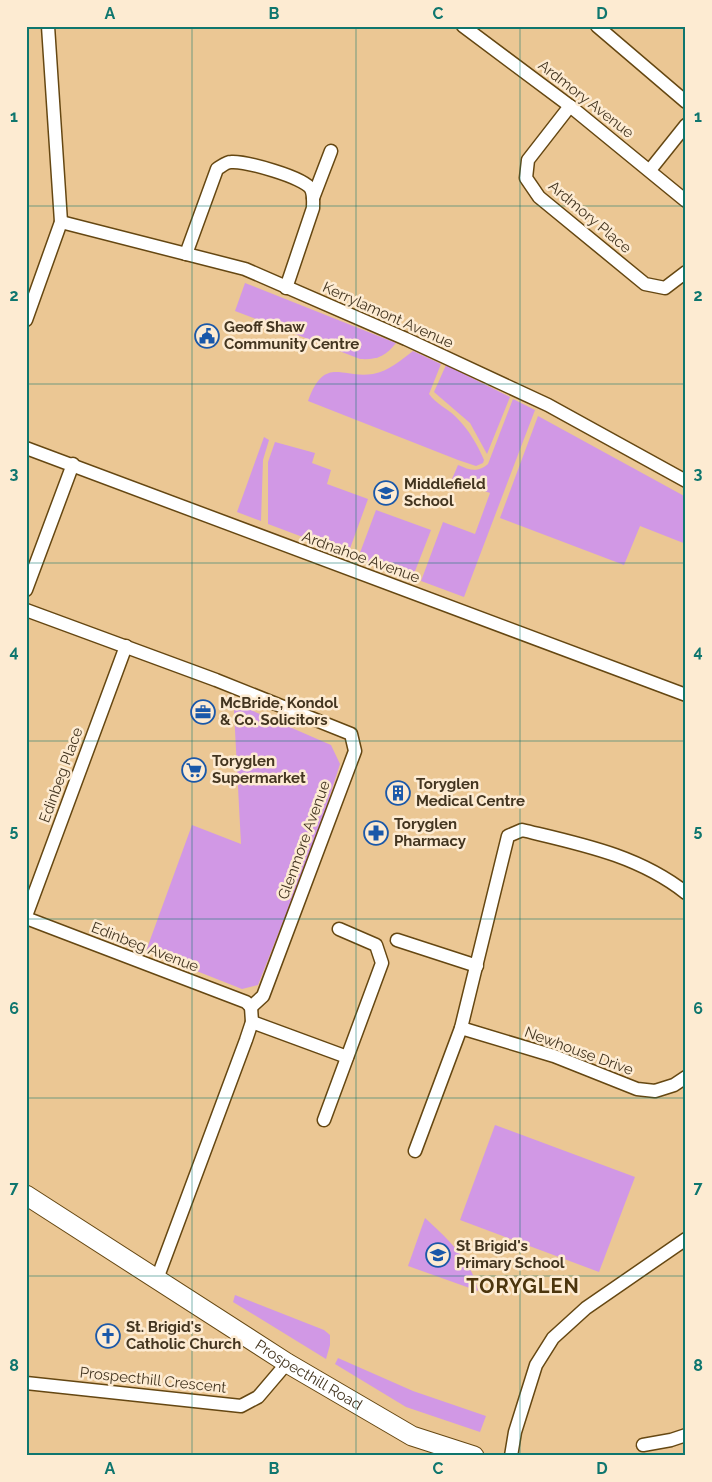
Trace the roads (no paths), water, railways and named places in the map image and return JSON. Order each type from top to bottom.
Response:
[{"type":"main road","name":"Prospecthill Road","points":[[26,1195],[287,1363],[412,1436],[474,1456]]},
{"type":"street","points":[[26,320],[61,222],[48,26]]},
{"type":"street","name":"Ardmory Avenue","points":[[462,26],[570,106],[686,201]]},
{"type":"street","points":[[597,26],[686,102]]},
{"type":"street","name":"Ardmory Place","points":[[570,106],[528,160],[526,178],[539,197],[644,284],[665,288],[686,272]]},
{"type":"street","points":[[650,170],[686,125]]},
{"type":"street","points":[[313,198],[331,151]]},
{"type":"street","points":[[186,254],[214,175],[217,169],[228,162],[244,162],[302,181],[310,188],[313,208],[286,288]]},
{"type":"street","name":"Kerrylamont Avenue","points":[[61,222],[245,269],[406,339],[548,405],[686,481]]},
{"type":"street","name":"Ardnahoe Avenue","points":[[26,448],[74,464],[266,539],[686,695]]},
{"type":"street","points":[[26,590],[74,464]]},
{"type":"street","name":"Glenmore Avenue","points":[[26,610],[216,680],[351,734],[354,752],[351,761],[263,996],[251,1007]]},
{"type":"street","name":"Edinbeg Place","points":[[26,917],[126,646]]},
{"type":"street","points":[[415,1151],[461,1028],[508,836],[522,830],[622,856],[666,876],[686,893]]},
{"type":"street","name":"Edinbeg Avenue","points":[[26,917],[246,1002],[251,1007]]},
{"type":"street","points":[[324,1120],[382,963],[376,945],[339,929]]},
{"type":"street","points":[[397,940],[477,966]]},
{"type":"street","points":[[157,1279],[252,1022],[251,1007]]},
{"type":"street","points":[[252,1022],[346,1057]]},
{"type":"street","name":"Newhouse Drive","points":[[461,1028],[554,1056],[637,1089],[656,1091],[674,1085],[686,1077]]},
{"type":"street","points":[[511,1456],[515,1432],[536,1365],[553,1338],[586,1308],[686,1239]]},
{"type":"street","name":"Prospecthill Crescent","points":[[26,1383],[240,1406],[258,1397],[287,1363]]},
{"type":"street","points":[[643,1445],[686,1435]]},
{"type":"place","name":"Geoff Shaw Community Centre","points":[[207,336]]},
{"type":"place","name":"Middlefield School","points":[[386,493]]},
{"type":"place","name":"McBride, Kondol & Co. Solicitors","points":[[203,712]]},
{"type":"place","name":"Toryglen Supermarket","points":[[194,770]]},
{"type":"place","name":"Toryglen Medical Centre","points":[[398,793]]},
{"type":"place","name":"Toryglen Pharmacy","points":[[376,833]]},
{"type":"place","name":"St Brigid's Primary School","points":[[438,1255]]},
{"type":"place","name":"St. Brigid's Catholic Church","points":[[108,1336]]},
{"type":"district","name":"TORYGLEN","points":[[523,1286]]}]
